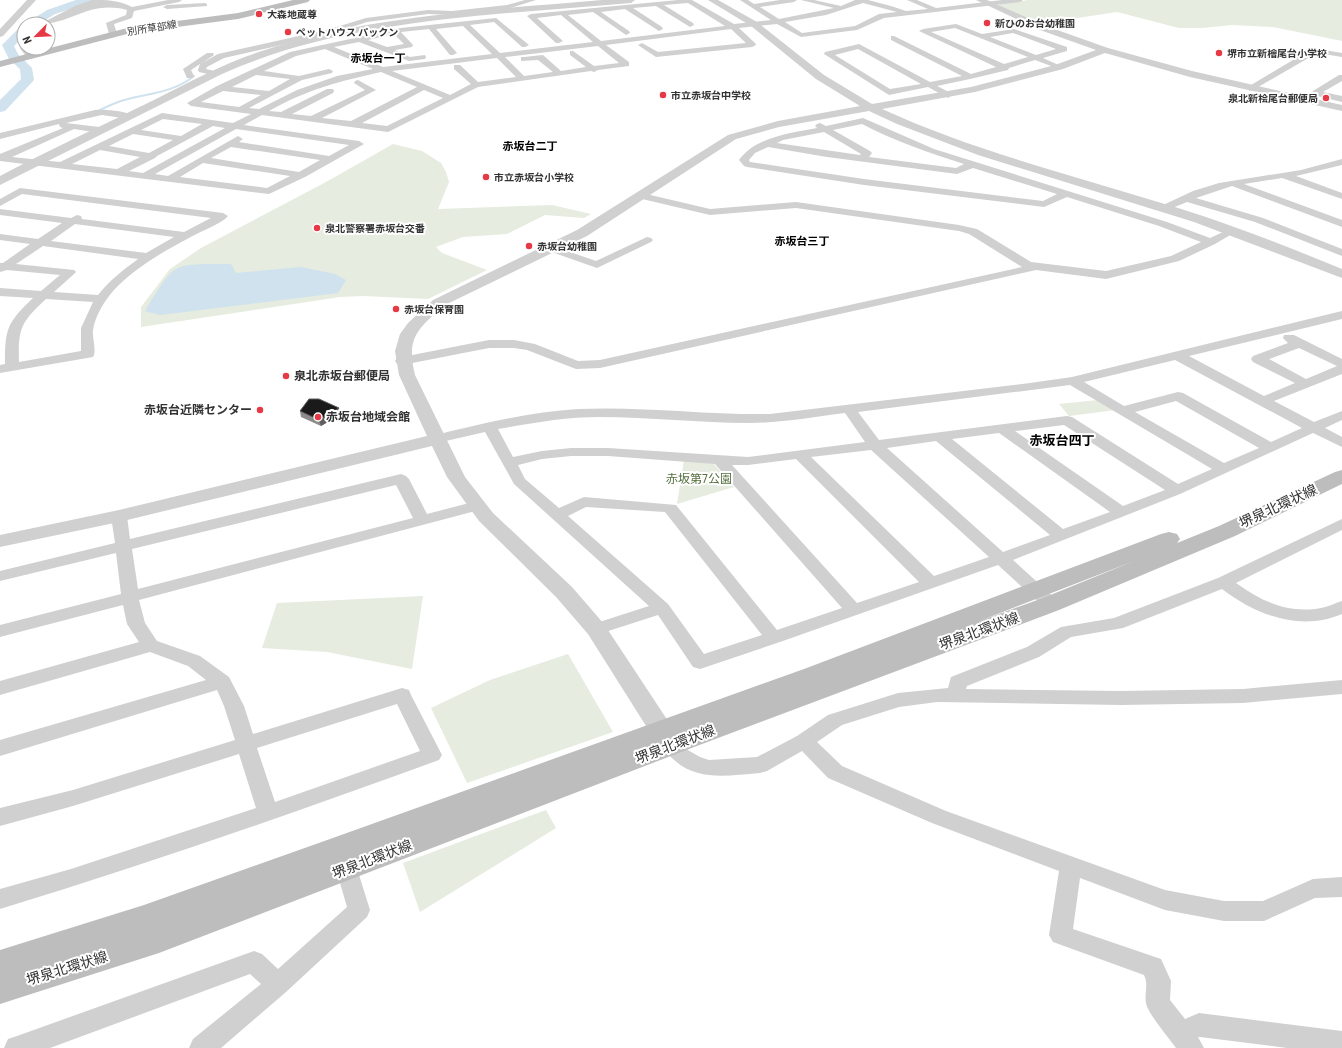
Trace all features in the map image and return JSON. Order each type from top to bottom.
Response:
[{"type":"main road","name":"別所草部線","points":[[56,45],[147,27],[238,16],[305,0]]},
{"type":"main road","name":"別所草部線","points":[[4,63],[17,56]]},
{"type":"main road","name":"堺泉北環状線","points":[[1043,598],[1214,521],[1342,460]]},
{"type":"main road","name":"堺泉北環状線","points":[[0,965],[144,919],[667,737],[1227,531],[1342,476]]},
{"type":"main road","name":"堺泉北環状線","points":[[0,989],[148,943],[347,868],[667,737]]},
{"type":"street","points":[[0,25],[23,0]]},
{"type":"street","points":[[0,34],[32,0]]},
{"type":"street","points":[[56,18],[77,7],[99,0]]},
{"type":"street","points":[[105,0],[121,3],[131,9],[179,0]]},
{"type":"street","points":[[216,74],[202,70],[203,66],[221,56],[291,38],[309,38],[394,24],[492,11],[533,0]]},
{"type":"street","points":[[712,0],[754,24],[820,77],[871,108],[922,131],[982,152],[1165,208],[1232,231],[1342,274]]},
{"type":"street","points":[[743,0],[801,35],[857,28],[877,18],[906,13],[967,6],[985,2],[1020,0]]},
{"type":"street","points":[[754,6],[794,0]]},
{"type":"street","points":[[804,0],[859,12]]},
{"type":"street","points":[[348,86],[395,75],[457,67],[600,43],[813,16],[842,8],[862,0],[890,7],[906,13]]},
{"type":"street","points":[[910,0],[937,10]]},
{"type":"street","points":[[951,0],[967,6]]},
{"type":"street","points":[[492,11],[628,3],[658,4],[690,1],[724,21],[740,33],[752,45],[656,55],[642,45]]},
{"type":"street","points":[[985,2],[1043,28],[1106,50],[1190,74],[1342,108]]},
{"type":"street","points":[[559,41],[530,16],[594,10],[628,3]]},
{"type":"street","points":[[628,3],[658,29]]},
{"type":"street","points":[[778,3],[813,16]]},
{"type":"street","points":[[658,4],[690,25]]},
{"type":"street","points":[[146,7],[205,5]]},
{"type":"street","points":[[113,34],[110,23],[129,16],[131,9]]},
{"type":"street","points":[[594,10],[626,33]]},
{"type":"street","points":[[525,45],[496,20],[430,26],[396,31],[293,54],[191,103],[388,129],[476,86],[594,70],[626,64],[562,13]]},
{"type":"street","points":[[868,15],[877,18]]},
{"type":"street","points":[[359,39],[409,59],[724,21]]},
{"type":"street","points":[[464,23],[523,79]]},
{"type":"street","points":[[430,26],[452,53]]},
{"type":"street","points":[[970,77],[894,38],[956,26],[1059,67]]},
{"type":"street","points":[[948,95],[931,85],[859,46],[828,54],[889,92],[931,85],[970,77],[1064,49],[1014,30],[981,36]]},
{"type":"street","points":[[386,50],[409,45],[396,31]]},
{"type":"street","points":[[594,70],[573,54],[740,33]]},
{"type":"street","points":[[916,33],[1004,68]]},
{"type":"street","points":[[0,181],[32,163],[216,74],[256,56],[309,38],[381,70],[450,98]]},
{"type":"street","points":[[1106,50],[1059,67],[991,86],[948,95],[762,127],[732,137],[582,233],[438,303],[419,319],[408,332],[404,344],[402,361],[407,375],[456,476],[477,506],[486,517],[564,592],[596,629],[679,754],[693,763],[709,768],[760,765],[804,741],[835,720],[878,706],[920,697],[956,695],[1121,698],[1243,696],[1342,687]]},
{"type":"street","points":[[1250,88],[1316,50],[1342,55]]},
{"type":"street","points":[[190,76],[187,69],[216,52],[221,56]]},
{"type":"street","points":[[293,54],[306,60]]},
{"type":"street","points":[[144,176],[284,99],[317,85],[340,78],[381,70],[540,57],[560,74]]},
{"type":"street","points":[[352,66],[365,63]]},
{"type":"street","points":[[241,109],[299,78],[335,70],[318,65]]},
{"type":"street","points":[[457,67],[476,86]]},
{"type":"street","points":[[254,72],[299,78]]},
{"type":"street","points":[[1342,77],[1314,94],[1342,99]]},
{"type":"street","points":[[312,119],[372,90],[358,83]]},
{"type":"street","points":[[220,88],[270,93]]},
{"type":"street","points":[[353,124],[424,88]]},
{"type":"street","points":[[283,115],[310,100],[336,89]]},
{"type":"street","points":[[0,136],[95,113],[102,112],[129,116]]},
{"type":"street","points":[[0,158],[32,163],[269,192],[359,144],[162,116],[60,166]]},
{"type":"street","points":[[807,119],[867,153],[863,158]]},
{"type":"street","points":[[1065,194],[1044,204],[807,174],[747,164],[744,160],[752,151],[767,143],[792,134],[863,121],[912,144],[971,165],[1163,224],[1210,242]]},
{"type":"street","points":[[54,123],[99,130]]},
{"type":"street","points":[[117,173],[152,156],[212,123]]},
{"type":"street","points":[[0,158],[74,126]]},
{"type":"street","points":[[169,179],[258,129]]},
{"type":"street","points":[[132,131],[184,139]]},
{"type":"street","points":[[767,143],[957,171],[971,165]]},
{"type":"street","points":[[230,144],[331,159]]},
{"type":"street","points":[[99,147],[152,156]]},
{"type":"street","points":[[202,160],[301,175]]},
{"type":"street","points":[[1165,208],[1212,188],[1232,183],[1330,166],[1342,162]]},
{"type":"street","points":[[1330,166],[1342,170]]},
{"type":"street","points":[[1284,175],[1342,196]]},
{"type":"street","points":[[983,196],[1016,179]]},
{"type":"street","points":[[1232,183],[1342,224]]},
{"type":"street","points":[[0,203],[20,191],[223,216],[185,235],[148,257],[120,278],[101,299],[88,324],[86,337],[88,354],[0,369]]},
{"type":"street","points":[[642,196],[710,212],[796,205],[959,228],[973,232],[1021,261],[1036,267],[1106,275],[1175,259],[1232,231]]},
{"type":"street","points":[[1186,198],[1259,220],[1342,253]]},
{"type":"street","points":[[2,267],[101,201]]},
{"type":"street","points":[[0,212],[185,235]]},
{"type":"street","points":[[0,237],[148,257]]},
{"type":"street","points":[[550,248],[597,265],[647,240]]},
{"type":"street","points":[[2,267],[70,272],[44,295],[17,323],[6,349],[12,366]]},
{"type":"street","points":[[402,361],[489,344],[500,344],[530,347],[576,365],[600,364],[1036,267]]},
{"type":"street","points":[[0,292],[101,299]]},
{"type":"street","points":[[0,541],[119,516],[515,421],[543,417],[599,413],[737,419],[770,418],[1072,381],[1342,315]]},
{"type":"street","points":[[1322,320],[1342,329]]},
{"type":"street","points":[[1275,331],[1342,364]]},
{"type":"street","points":[[1299,343],[1258,359],[1306,384]]},
{"type":"street","points":[[1176,355],[1342,443]]},
{"type":"street","points":[[1263,401],[1342,369]]},
{"type":"street","points":[[1072,381],[1223,469]]},
{"type":"street","points":[[1124,410],[1178,396],[1270,448]]},
{"type":"street","points":[[849,409],[875,445],[1043,598]]},
{"type":"street","points":[[490,427],[519,481],[662,608],[700,662],[774,638],[931,583],[1121,512],[1176,490],[1342,416]]},
{"type":"street","points":[[509,462],[542,455],[578,452],[608,452],[748,461],[1067,420],[1176,490]]},
{"type":"street","points":[[1003,429],[1121,512]]},
{"type":"street","points":[[939,436],[1060,535]]},
{"type":"street","points":[[799,454],[931,583]]},
{"type":"street","points":[[719,460],[853,610]]},
{"type":"street","points":[[0,576],[123,548],[401,479],[422,520]]},
{"type":"street","points":[[557,515],[584,502],[670,508],[774,638]]},
{"type":"street","points":[[0,631],[477,506]]},
{"type":"street","points":[[119,516],[130,597],[136,624],[151,645],[194,661],[222,682],[234,706],[268,813]]},
{"type":"street","points":[[956,695],[958,682],[1033,652],[1067,631],[1117,624],[1224,582],[1342,524]]},
{"type":"street","points":[[1224,582],[1258,605],[1275,611],[1319,616],[1342,607]]},
{"type":"street","points":[[596,629],[662,608]]},
{"type":"street","points":[[0,688],[151,645]]},
{"type":"street","points":[[0,748],[222,682]]},
{"type":"street","points":[[0,817],[73,798],[402,695],[432,755],[268,813],[71,878],[0,899]]},
{"type":"street","points":[[804,741],[835,772],[939,817],[1165,900],[1224,911],[1264,911],[1313,889],[1342,887]]},
{"type":"street","points":[[1071,866],[1061,935],[1153,967],[1159,981],[1158,1003],[1185,1040],[1199,1025],[1311,1043],[1342,1043]]},
{"type":"street","points":[[202,1048],[278,984],[359,910],[347,868]]},
{"type":"street","points":[[17,1048],[254,962],[278,984]]},
{"type":"green space","points":[[1028,0],[1342,0],[1342,41],[1273,27],[1232,25],[1203,28],[1179,28],[1117,12],[1038,24],[998,6],[1000,4]]},
{"type":"green space","points":[[393,144],[422,151],[441,163],[449,182],[438,209],[552,205],[591,214],[584,218],[545,215],[507,234],[463,237],[436,247],[442,253],[487,270],[428,299],[363,296],[340,297],[141,327],[141,307],[170,269],[201,248],[326,182]]},
{"type":"green space","points":[[1098,400],[1116,410],[1069,416],[1059,404]]},
{"type":"green space","name":"赤坂第7公園","points":[[684,460],[714,464],[734,487],[677,504]]},
{"type":"green space","points":[[423,596],[412,669],[327,652],[262,648],[277,603]]},
{"type":"green space","points":[[568,654],[613,732],[467,783],[431,708],[490,680]]},
{"type":"green space","points":[[546,810],[556,828],[420,912],[403,863]]},
{"type":"water","points":[[231,264],[236,273],[301,267],[335,274],[346,280],[338,293],[160,315],[145,311],[159,288],[172,272],[182,266]]},
{"type":"building","points":[[309,399],[319,399],[339,408],[319,420],[300,411]]},
{"type":"waterway","points":[[44,16],[51,12],[87,0]]},
{"type":"waterway","points":[[0,108],[28,80],[26,68],[13,56],[8,45],[16,37]]},
{"type":"waterway","points":[[98,111],[112,104],[130,98],[168,90],[186,82],[194,76]]},
{"type":"place","name":"大森地蔵尊","points":[[259,14]]},
{"type":"place","name":"新ひのお台幼稚園","points":[[987,23]]},
{"type":"place","name":"ペットハウス パックン","points":[[288,32]]},
{"type":"place","name":"堺市立新檜尾台小学校","points":[[1219,53]]},
{"type":"place","name":"市立赤坂台中学校","points":[[663,95]]},
{"type":"place","name":"泉北新桧尾台郵便局","points":[[1326,98]]},
{"type":"place","name":"市立赤坂台小学校","points":[[486,177]]},
{"type":"place","name":"泉北警察署赤坂台交番","points":[[317,228]]},
{"type":"place","name":"赤坂台幼稚園","points":[[529,246]]},
{"type":"place","name":"赤坂台保育園","points":[[396,309]]},
{"type":"place","name":"泉北赤坂台郵便局","points":[[286,376]]},
{"type":"place","name":"赤坂台近隣センター","points":[[260,410]]},
{"type":"place","name":"赤坂台地域会館","points":[[318,417]]},
{"type":"district","name":"赤坂台一丁","points":[[378,58]]},
{"type":"district","name":"赤坂台二丁","points":[[530,146]]},
{"type":"district","name":"赤坂台三丁","points":[[802,241]]},
{"type":"district","name":"赤坂台四丁","points":[[1062,440]]}]
